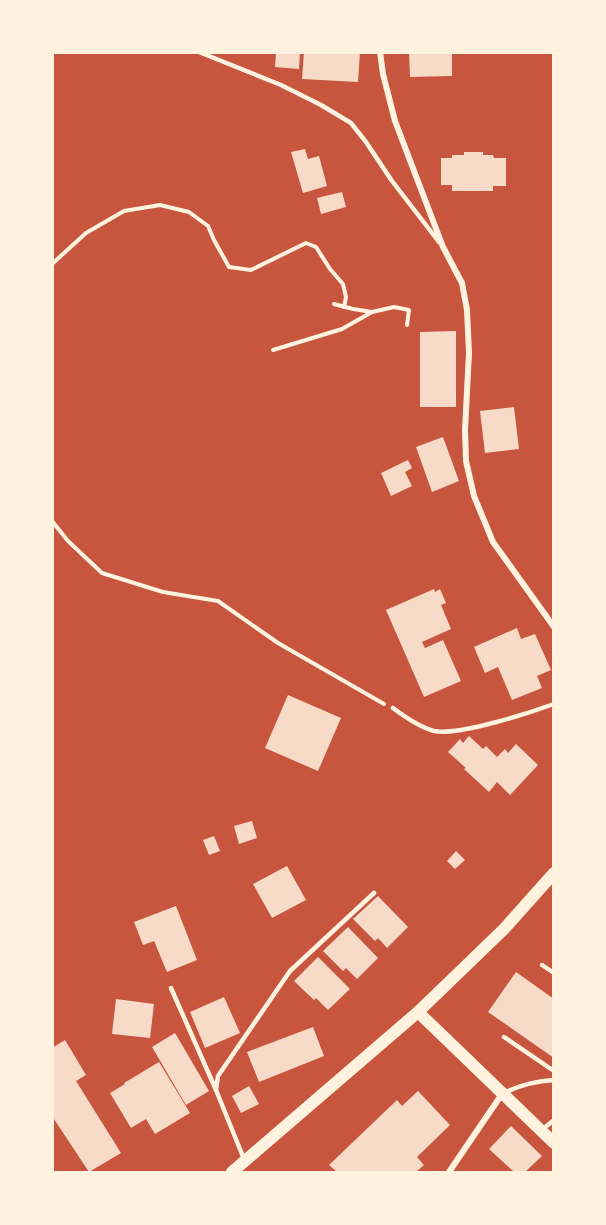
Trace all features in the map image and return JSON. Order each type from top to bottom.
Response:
[{"type":"main road","points":[[232,1173],[418,1012],[504,929],[554,873]]},
{"type":"main road","points":[[418,1012],[554,1143]]},
{"type":"street","points":[[380,52],[395,122],[443,246],[462,283],[467,310],[470,353],[465,430],[466,461],[474,496],[493,542],[554,627]]},
{"type":"street","points":[[448,1173],[502,1093]]},
{"type":"lane","points":[[199,52],[281,85],[351,123],[392,181],[443,246]]},
{"type":"lane","points":[[393,708],[411,720],[435,731],[450,731],[497,721],[554,704]]},
{"type":"lane","points":[[216,1090],[218,1076],[290,971],[374,892]]},
{"type":"lane","points":[[542,965],[554,973]]},
{"type":"lane","points":[[171,988],[245,1162]]},
{"type":"lane","points":[[504,1037],[554,1071]]},
{"type":"lane","points":[[502,1093],[540,1081],[554,1080]]},
{"type":"lane","points":[[541,1131],[554,1120]]},
{"type":"path","points":[[52,264],[86,232],[124,211],[160,205],[189,212],[208,226],[229,267],[251,270],[306,243],[315,247],[343,284],[346,297],[344,307]]},
{"type":"path","points":[[334,304],[372,312]]},
{"type":"path","points":[[273,350],[342,328],[372,312],[394,308],[410,310],[407,325]]},
{"type":"path","points":[[52,521],[68,541],[102,573],[163,592],[218,601],[278,643],[393,708]]},
{"type":"building","points":[[276,52],[300,52],[299,69],[275,67]]},
{"type":"building","points":[[304,52],[360,52],[358,82],[302,79]]},
{"type":"building","points":[[409,52],[452,52],[452,76],[410,77]]},
{"type":"building","points":[[305,149],[308,159],[319,156],[327,186],[303,193],[291,152]]},
{"type":"building","points":[[464,152],[483,152],[483,155],[493,155],[494,158],[506,158],[506,186],[493,186],[493,191],[452,191],[452,185],[441,185],[441,158],[464,155]]},
{"type":"building","points":[[342,192],[346,207],[321,214],[317,198]]},
{"type":"building","points":[[456,331],[456,407],[420,407],[420,332]]},
{"type":"building","points":[[514,407],[519,449],[485,453],[480,411]]},
{"type":"building","points":[[443,437],[459,481],[432,492],[416,447]]},
{"type":"building","points":[[408,460],[412,468],[405,472],[412,486],[391,496],[381,473]]},
{"type":"building","points":[[434,589],[435,592],[440,589],[446,603],[441,605],[451,629],[422,642],[425,648],[443,640],[461,681],[424,697],[386,610]]},
{"type":"building","points":[[517,628],[521,639],[535,634],[551,670],[537,676],[542,688],[512,700],[498,667],[485,673],[474,647]]},
{"type":"building","points":[[288,695],[341,718],[318,771],[265,748]]},
{"type":"building","points":[[469,736],[483,749],[486,746],[497,757],[505,749],[508,753],[516,744],[538,765],[510,795],[497,782],[489,792],[448,752],[460,739],[463,743]]},
{"type":"building","points":[[252,821],[257,838],[239,844],[234,826]]},
{"type":"building","points":[[214,836],[220,851],[209,855],[203,840]]},
{"type":"building","points":[[456,851],[465,860],[455,869],[447,861]]},
{"type":"building","points":[[287,866],[306,900],[272,918],[253,884]]},
{"type":"building","points":[[378,896],[408,927],[387,948],[378,938],[375,941],[353,919]]},
{"type":"building","points":[[176,906],[197,960],[167,972],[154,941],[143,945],[134,922]]},
{"type":"building","points":[[348,927],[378,958],[357,979],[346,968],[343,971],[323,951]]},
{"type":"building","points":[[318,957],[350,989],[328,1010],[294,981]]},
{"type":"building","points":[[516,972],[554,999],[554,1058],[488,1012]]},
{"type":"building","points":[[224,997],[240,1033],[205,1048],[190,1012]]},
{"type":"building","points":[[116,999],[154,1004],[150,1038],[112,1034]]},
{"type":"building","points":[[313,1027],[324,1056],[259,1082],[247,1052]]},
{"type":"building","points":[[175,1033],[209,1091],[186,1105],[152,1047]]},
{"type":"building","points":[[65,1040],[86,1075],[76,1081],[121,1153],[89,1172],[52,1116],[52,1048]]},
{"type":"building","points":[[159,1062],[190,1113],[155,1134],[146,1119],[131,1128],[110,1093]]},
{"type":"building","points":[[249,1086],[259,1104],[241,1113],[232,1096]]},
{"type":"building","points":[[418,1091],[450,1125],[417,1157],[424,1165],[416,1172],[337,1172],[329,1165],[397,1100],[402,1106]]},
{"type":"building","points":[[511,1126],[542,1156],[525,1172],[514,1172],[489,1149]]}]
